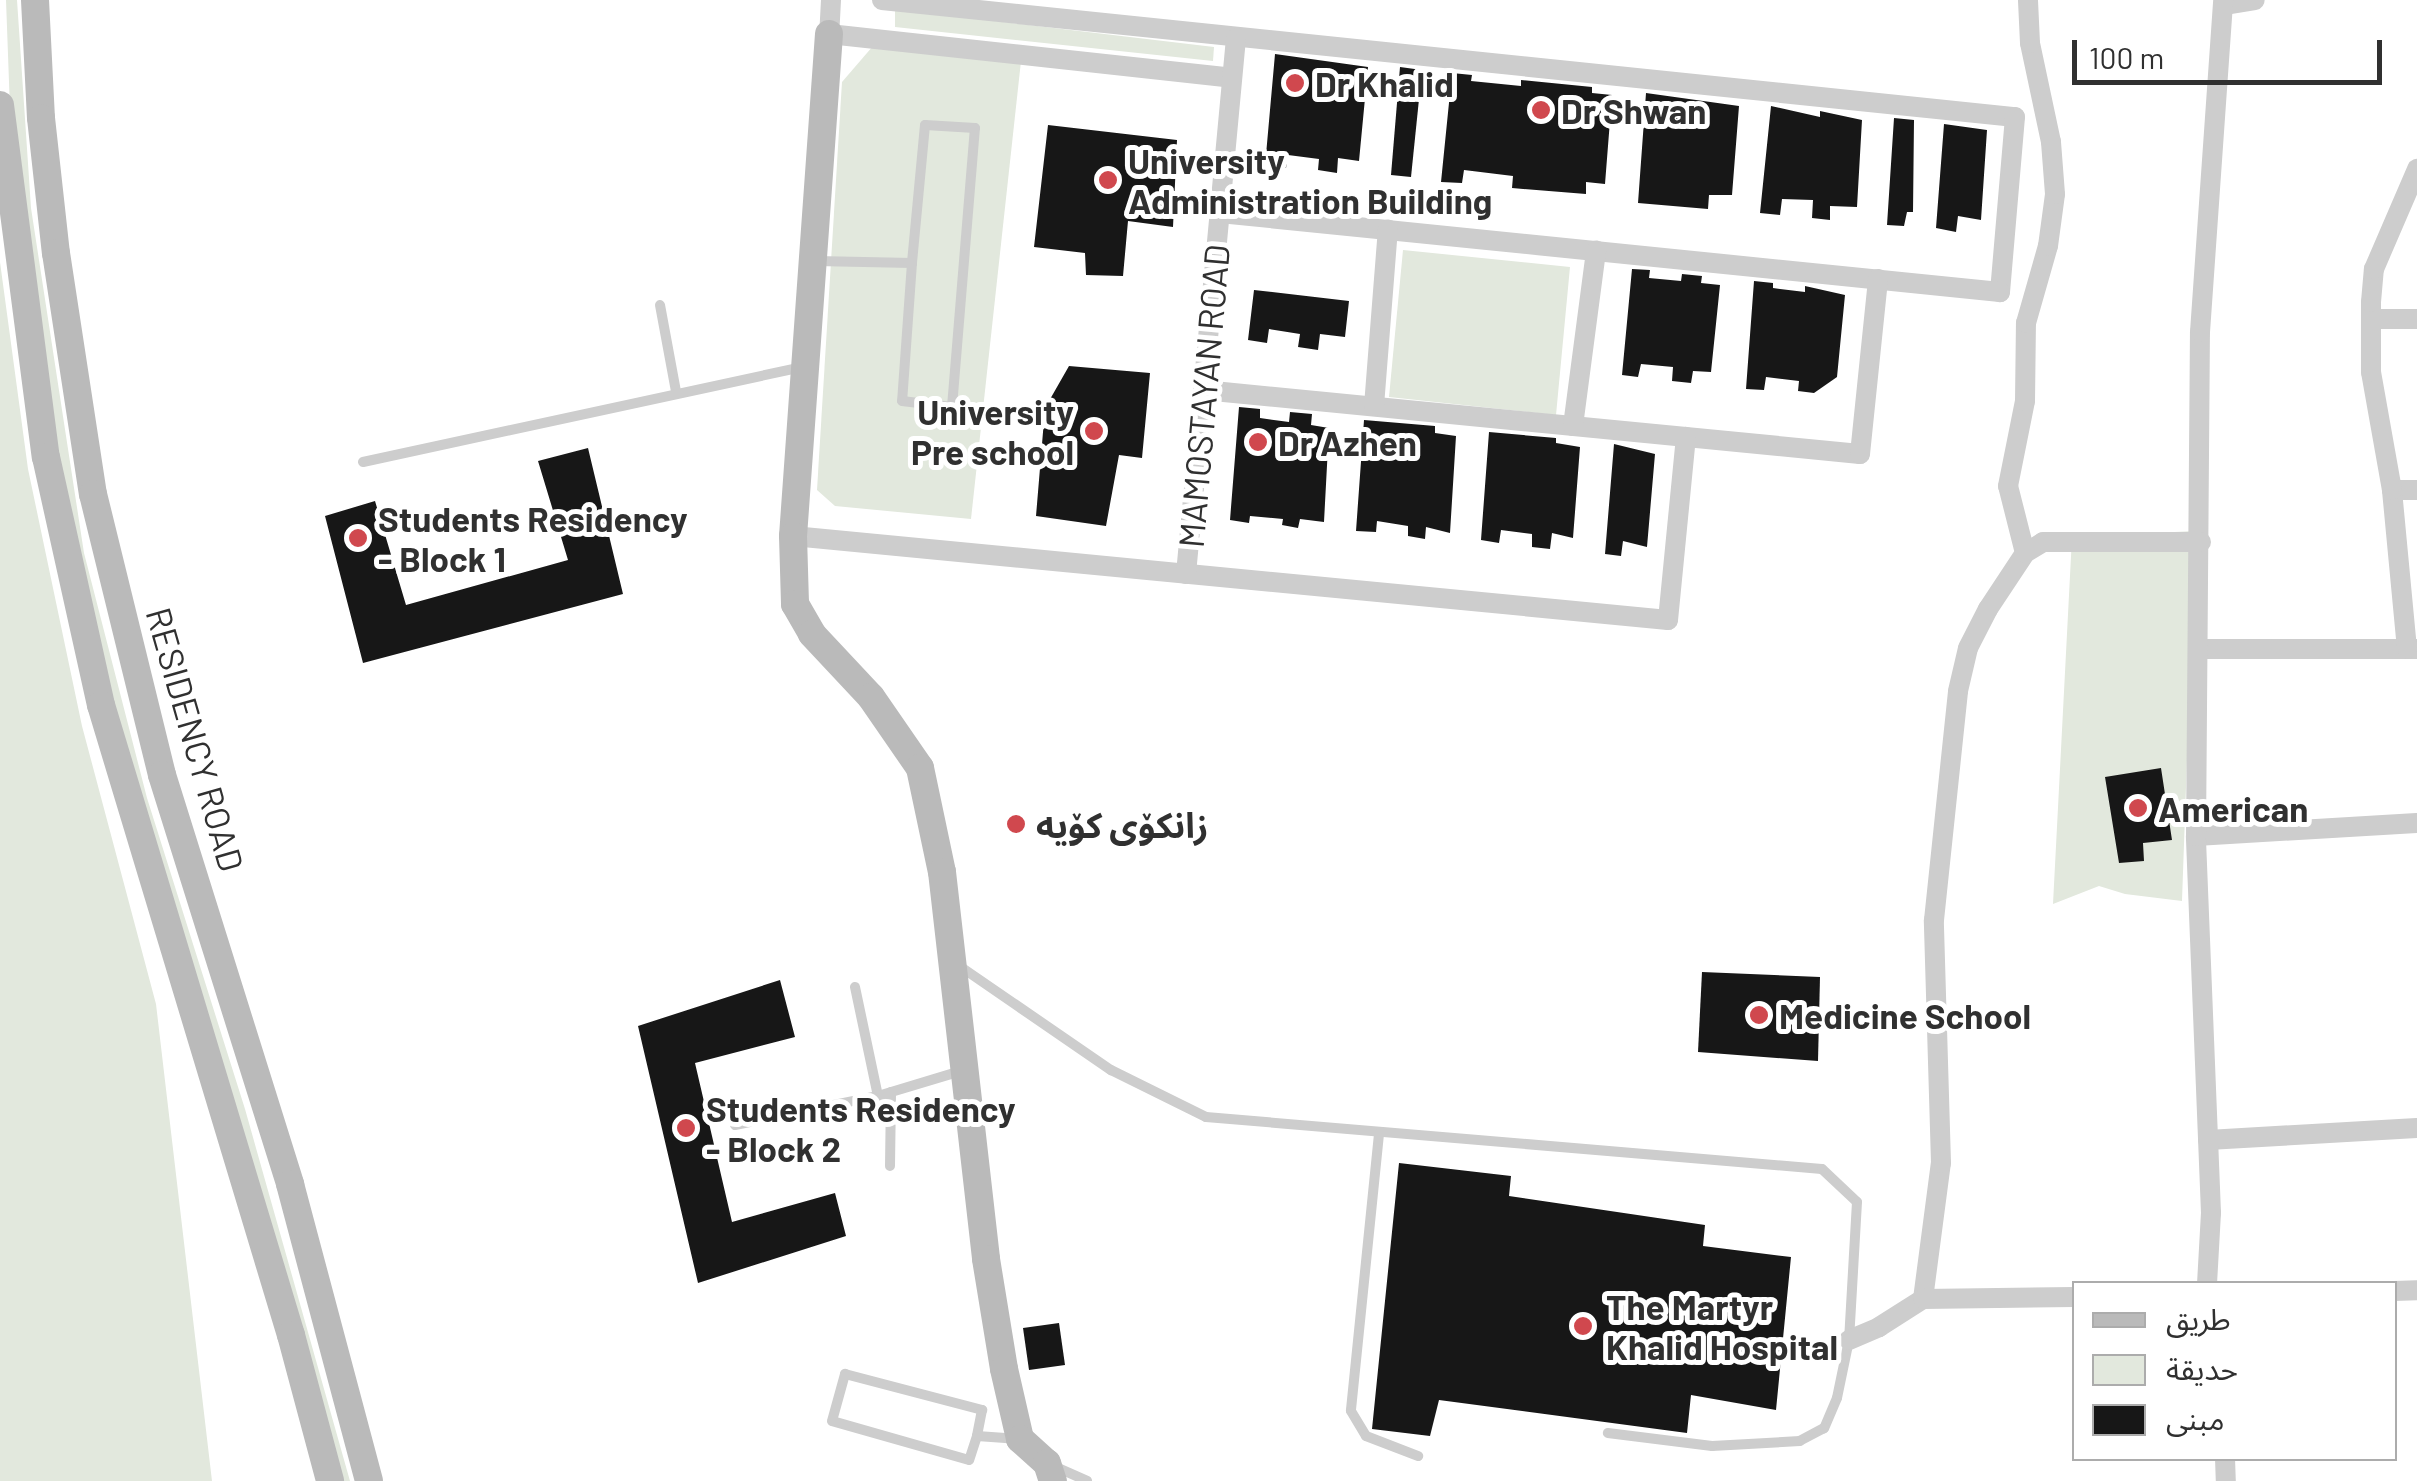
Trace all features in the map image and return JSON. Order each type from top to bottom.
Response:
[{"type":"street","name":"RESIDENCY ROAD","points":[[36,0],[41,118],[56,254],[93,494],[162,775],[290,1184],[369,1481]]},
{"type":"street","points":[[831,0],[793,536],[796,604],[812,634],[871,697],[920,768],[942,872],[986,1260],[1020,1439],[1050,1472]]},
{"type":"street","points":[[882,0],[2015,117],[2000,292],[1220,213]]},
{"type":"street","points":[[2025,554],[2008,486],[2026,401],[2026,323],[2048,246],[2055,194],[2051,142],[2030,44],[2028,0]]},
{"type":"street","points":[[2207,1281],[2212,1213],[2196,836],[2200,332],[2224,2],[2255,0]]},
{"type":"street","points":[[829,34],[1232,78]]},
{"type":"street","name":"MAMOSTAYAN ROAD","points":[[1186,574],[1236,38]]},
{"type":"street","points":[[0,106],[37,402],[64,545],[101,705],[292,1334],[330,1481]]},
{"type":"street","points":[[2199,649],[2412,649],[2392,490],[2370,372],[2374,269],[2417,169]]},
{"type":"street","points":[[1374,406],[1388,230]]},
{"type":"street","points":[[1573,426],[1596,251]]},
{"type":"street","points":[[1203,390],[1860,454],[1878,280]]},
{"type":"street","points":[[2371,319],[2417,319]]},
{"type":"street","points":[[793,536],[1668,620],[1686,437]]},
{"type":"street","points":[[2392,490],[2417,490]]},
{"type":"street","points":[[1924,1299],[1941,1164],[1934,920],[1958,691],[1977,628],[2025,554],[2053,540],[2201,542]]},
{"type":"street","points":[[2196,836],[2417,823]]},
{"type":"street","points":[[2208,1140],[2417,1128]]},
{"type":"street","points":[[1849,1340],[1924,1299],[2072,1297]]},
{"type":"lane","points":[[925,125],[974,128],[952,407],[902,401],[912,264],[925,125]]},
{"type":"lane","points":[[810,260],[912,264]]},
{"type":"lane","points":[[660,304],[676,392]]},
{"type":"lane","points":[[363,462],[804,367]]},
{"type":"lane","points":[[954,962],[1110,1070],[1206,1117],[1822,1168],[1856,1202],[1849,1340],[1837,1398],[1824,1428],[1800,1441],[1712,1446],[1608,1433]]},
{"type":"lane","points":[[855,986],[878,1096]]},
{"type":"lane","points":[[734,1125],[878,1096],[962,1070]]},
{"type":"lane","points":[[890,1166],[891,1092]]},
{"type":"lane","points":[[1378,1134],[1351,1411],[1366,1436],[1418,1456]]},
{"type":"lane","points":[[845,1374],[982,1410],[977,1436],[969,1460],[832,1421],[845,1374]]},
{"type":"lane","points":[[977,1436],[1020,1439]]},
{"type":"lane","points":[[1050,1472],[1087,1481]]},
{"type":"green space","points":[[6,0],[17,0],[31,208],[84,553],[147,798],[245,1109],[350,1481],[334,1481],[128,796],[54,481],[11,137]]},
{"type":"green space","points":[[895,9],[1214,47],[1213,61],[895,27]]},
{"type":"green space","points":[[873,46],[1021,61],[971,519],[835,506],[817,490],[842,82]]},
{"type":"green space","points":[[1403,250],[1570,267],[1556,415],[1389,397]]},
{"type":"green space","points":[[0,262],[28,469],[82,726],[156,1004],[212,1481],[0,1481]]},
{"type":"green space","points":[[2195,531],[2182,901],[2125,894],[2099,886],[2053,904],[2072,537]]},
{"type":"building","points":[[1275,54],[1368,67],[1359,161],[1338,158],[1337,173],[1318,170],[1319,159],[1288,155],[1286,168],[1265,166]]},
{"type":"building","points":[[1400,67],[1422,70],[1411,177],[1391,175]]},
{"type":"building","points":[[1452,73],[1472,75],[1471,81],[1521,86],[1521,80],[1592,87],[1592,93],[1612,95],[1605,184],[1586,182],[1586,194],[1512,188],[1513,176],[1464,170],[1462,183],[1441,182]]},
{"type":"building","points":[[1646,93],[1739,106],[1732,195],[1709,195],[1708,209],[1638,203]]},
{"type":"building","points":[[1771,106],[1820,117],[1820,111],[1862,120],[1857,207],[1830,206],[1830,220],[1812,218],[1813,200],[1782,199],[1780,215],[1760,213]]},
{"type":"building","points":[[1894,118],[1914,120],[1913,212],[1907,212],[1904,226],[1887,225]]},
{"type":"building","points":[[1944,124],[1987,130],[1981,220],[1958,216],[1956,232],[1936,228]]},
{"type":"building","name":"University Administration Building","points":[[1048,125],[1177,140],[1173,227],[1128,221],[1123,276],[1086,275],[1085,253],[1034,247]]},
{"type":"building","points":[[1632,269],[1650,270],[1649,278],[1681,281],[1682,274],[1702,276],[1701,283],[1720,285],[1711,372],[1693,371],[1691,383],[1672,381],[1673,367],[1641,364],[1638,377],[1622,375]]},
{"type":"building","points":[[1754,281],[1773,283],[1773,288],[1805,292],[1805,286],[1845,295],[1837,377],[1814,393],[1798,391],[1799,381],[1766,377],[1764,390],[1746,389]]},
{"type":"building","points":[[1254,290],[1349,301],[1345,337],[1320,334],[1318,350],[1298,347],[1300,334],[1269,329],[1267,343],[1248,340]]},
{"type":"building","name":"University Pre school","points":[[1069,366],[1150,373],[1142,458],[1119,455],[1106,526],[1036,516],[1045,408]]},
{"type":"building","points":[[1239,407],[1260,409],[1260,418],[1289,422],[1290,412],[1312,414],[1311,425],[1329,428],[1324,522],[1300,519],[1298,528],[1282,525],[1283,519],[1250,516],[1249,523],[1230,520]]},
{"type":"building","points":[[1364,420],[1435,426],[1435,433],[1456,436],[1450,533],[1426,527],[1425,539],[1408,536],[1408,526],[1377,521],[1376,532],[1356,531]]},
{"type":"building","points":[[1489,432],[1556,438],[1556,443],[1580,447],[1573,538],[1552,533],[1550,549],[1532,547],[1532,534],[1501,530],[1499,543],[1481,540]]},
{"type":"building","points":[[1614,444],[1655,454],[1647,547],[1623,541],[1621,556],[1605,554]]},
{"type":"building","name":"Students Residency - Block 1","points":[[588,448],[623,594],[363,663],[325,516],[375,501],[406,605],[568,560],[538,461]]},
{"type":"building","name":"American","points":[[2161,768],[2172,840],[2143,843],[2144,861],[2119,863],[2105,777]]},
{"type":"building","name":"Medicine School","points":[[1702,972],[1820,977],[1818,1061],[1698,1052]]},
{"type":"building","name":"Students Residency - Block 2","points":[[780,980],[795,1037],[695,1063],[732,1222],[835,1193],[846,1236],[698,1283],[638,1026]]},
{"type":"building","name":"The Martyr Khalid Hospital","points":[[1399,1163],[1511,1176],[1509,1196],[1705,1225],[1703,1246],[1791,1257],[1776,1410],[1691,1395],[1687,1433],[1439,1400],[1430,1436],[1372,1429]]},
{"type":"building","points":[[1059,1323],[1065,1365],[1029,1370],[1023,1328]]},
{"type":"place","name":"Dr Khalid","points":[[1295,83]]},
{"type":"place","name":"Dr Shwan","points":[[1541,110]]},
{"type":"place","name":"University Administration Building","points":[[1108,180]]},
{"type":"place","name":"University Pre school","points":[[1094,431]]},
{"type":"place","name":"Dr Azhen","points":[[1258,442]]},
{"type":"place","name":"Students Residency - Block 1","points":[[358,538]]},
{"type":"place","name":"American","points":[[2138,808]]},
{"type":"place","name":"زانکۆی کۆیە","points":[[1016,824]]},
{"type":"place","name":"Medicine School","points":[[1759,1015]]},
{"type":"place","name":"Students Residency - Block 2","points":[[686,1128]]},
{"type":"place","name":"The Martyr Khalid Hospital","points":[[1583,1326]]}]
